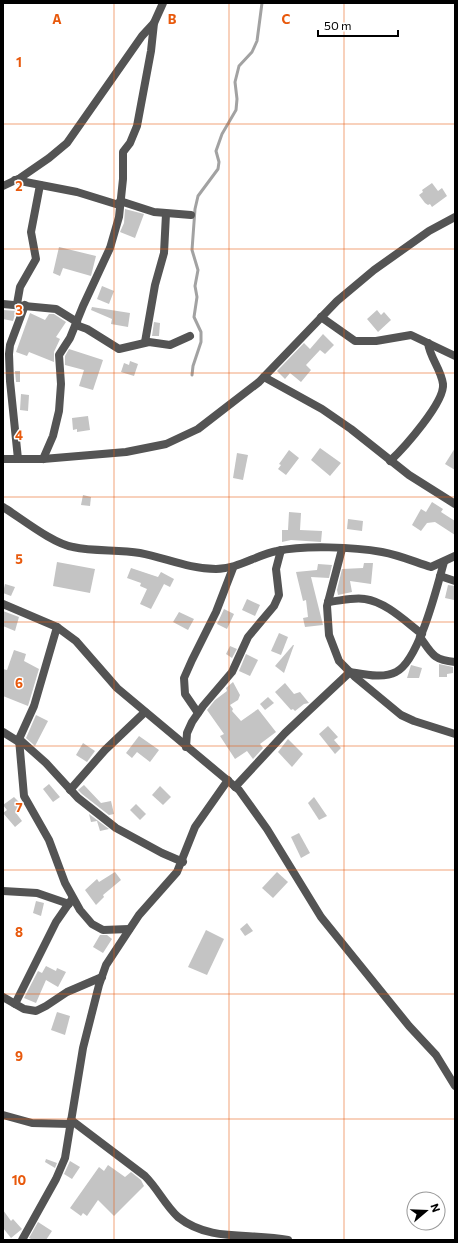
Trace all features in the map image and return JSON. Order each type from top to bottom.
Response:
[{"type":"street","points":[[3,186],[49,158],[67,143],[133,48],[154,23],[164,3]]},
{"type":"street","points":[[43,459],[52,436],[59,411],[61,384],[59,355],[70,338],[110,248],[119,217],[123,179],[123,152],[130,143],[137,126],[151,51],[154,23]]},
{"type":"street","points":[[15,180],[77,192],[154,212],[191,215]]},
{"type":"street","points":[[18,459],[10,382],[9,354],[21,305],[20,287],[36,259],[32,232],[40,185]]},
{"type":"street","points":[[145,342],[154,284],[164,253],[166,214]]},
{"type":"street","points":[[3,459],[43,459],[126,452],[166,444],[198,429],[264,377],[337,301],[374,270],[429,231],[455,217]]},
{"type":"street","points":[[3,304],[56,309],[76,323],[97,334],[115,348],[124,349],[145,342],[170,345],[190,336]]},
{"type":"street","points":[[321,317],[355,341],[376,342],[411,335],[455,356]]},
{"type":"street","points":[[390,461],[408,444],[442,392],[442,379],[432,358],[428,343]]},
{"type":"street","points":[[264,377],[328,413],[351,429],[409,475],[455,504]]},
{"type":"street","points":[[3,507],[40,530],[72,547],[140,553],[182,565],[216,569],[232,568],[282,550],[342,548],[381,552],[403,557],[431,567],[455,556]]},
{"type":"street","points":[[342,548],[328,602],[327,622],[333,650],[339,661],[401,715],[414,721],[455,734]]},
{"type":"street","points":[[186,746],[187,733],[198,713],[232,672],[251,633],[274,606],[279,595],[276,570],[282,550]]},
{"type":"street","points":[[235,787],[285,733],[350,672],[376,674],[396,672],[404,666],[421,636],[444,562]]},
{"type":"street","points":[[198,713],[185,694],[184,678],[216,612],[232,568]]},
{"type":"street","points":[[440,576],[455,581]]},
{"type":"street","points":[[328,602],[367,599],[387,609],[421,636],[430,652],[438,660],[455,662]]},
{"type":"street","points":[[3,604],[57,628],[76,641],[118,688],[235,787],[256,811],[326,923],[400,1015],[436,1055],[455,1086]]},
{"type":"street","points":[[57,628],[34,706],[19,741],[24,796],[50,840],[71,902],[92,924],[103,930],[129,929]]},
{"type":"street","points":[[70,790],[105,750],[145,712]]},
{"type":"street","points":[[3,732],[19,741],[46,763],[84,804],[116,828],[162,853],[183,862]]},
{"type":"street","points":[[22,1240],[56,1179],[65,1158],[83,1048],[106,965],[129,929],[174,877],[183,862],[195,827],[228,780]]},
{"type":"street","points":[[3,891],[37,893],[71,902]]},
{"type":"street","points":[[15,1004],[56,922],[71,902]]},
{"type":"street","points":[[3,997],[24,1009],[36,1011],[67,992],[102,977]]},
{"type":"street","points":[[3,1115],[32,1123],[70,1122],[140,1172],[153,1184],[170,1209],[191,1226],[217,1235],[233,1238],[288,1240]]},
{"type":"building","points":[[432,183],[438,191],[442,188],[447,196],[432,207],[430,204],[428,205],[425,203],[419,195],[423,192],[422,190]]},
{"type":"building","points":[[125,209],[144,214],[135,238],[120,232],[124,223]]},
{"type":"building","points":[[59,247],[96,256],[91,276],[63,268],[60,276],[53,273]]},
{"type":"building","points":[[102,286],[114,291],[109,304],[97,299]]},
{"type":"building","points":[[92,307],[130,313],[128,327],[111,324],[112,319],[91,310]]},
{"type":"building","points":[[3,310],[16,311],[13,321],[3,319]]},
{"type":"building","points":[[377,310],[381,315],[384,312],[391,320],[378,332],[367,319]]},
{"type":"building","points":[[30,313],[45,320],[49,314],[54,314],[66,322],[56,337],[60,339],[54,352],[54,362],[29,352],[27,356],[16,352]]},
{"type":"building","points":[[154,322],[160,323],[159,336],[152,336]]},
{"type":"building","points":[[323,334],[334,345],[325,354],[320,350],[306,365],[311,370],[301,382],[290,373],[285,379],[277,371],[304,343],[310,349]]},
{"type":"building","points":[[69,349],[103,360],[93,390],[79,386],[84,370],[65,365],[65,356]]},
{"type":"building","points":[[130,361],[138,364],[134,376],[121,372],[124,363],[129,365]]},
{"type":"building","points":[[15,371],[20,371],[20,382],[16,382]]},
{"type":"building","points":[[21,394],[29,395],[28,411],[20,410]]},
{"type":"building","points":[[88,416],[90,430],[77,432],[77,429],[73,430],[72,418]]},
{"type":"building","points":[[320,448],[341,463],[330,476],[311,460]]},
{"type":"building","points":[[455,448],[455,470],[445,464]]},
{"type":"building","points":[[289,450],[299,458],[286,475],[278,469],[281,465],[279,464]]},
{"type":"building","points":[[237,453],[248,455],[243,480],[233,478]]},
{"type":"building","points":[[83,495],[91,497],[90,506],[81,505]]},
{"type":"building","points":[[432,502],[443,509],[441,512],[455,521],[455,535],[435,522],[427,523],[421,531],[412,525],[421,509],[426,512]]},
{"type":"building","points":[[289,512],[301,513],[300,530],[322,531],[321,542],[291,540],[282,542],[282,530],[288,530]]},
{"type":"building","points":[[348,519],[363,521],[362,531],[347,529]]},
{"type":"building","points":[[57,562],[95,569],[90,593],[53,586]]},
{"type":"building","points":[[364,563],[373,563],[371,584],[350,581],[352,592],[338,595],[337,590],[342,569],[363,568]]},
{"type":"building","points":[[318,564],[332,565],[329,578],[311,577],[323,625],[305,627],[303,618],[308,617],[306,600],[303,601],[296,572],[317,570]]},
{"type":"building","points":[[131,568],[158,577],[161,572],[174,579],[170,587],[164,584],[151,609],[140,604],[147,589],[140,586],[141,583],[127,578]]},
{"type":"building","points":[[5,584],[15,587],[11,596],[3,593]]},
{"type":"building","points":[[448,585],[455,586],[454,600],[445,598]]},
{"type":"building","points":[[247,599],[260,605],[255,616],[242,610]]},
{"type":"building","points":[[224,609],[234,614],[227,629],[217,624]]},
{"type":"building","points":[[3,611],[19,617],[15,631],[3,626]]},
{"type":"building","points":[[179,612],[194,619],[188,630],[173,622]]},
{"type":"building","points":[[279,633],[288,637],[281,655],[271,651]]},
{"type":"building","points":[[294,645],[284,673],[275,666]]},
{"type":"building","points":[[230,646],[237,649],[232,658],[226,654]]},
{"type":"building","points":[[14,650],[26,654],[24,661],[39,669],[28,706],[3,696],[3,669],[7,670]]},
{"type":"building","points":[[246,654],[258,660],[250,676],[239,671]]},
{"type":"building","points":[[439,664],[453,667],[453,673],[447,674],[447,677],[439,677]]},
{"type":"building","points":[[411,665],[422,668],[419,678],[407,678]]},
{"type":"building","points":[[233,682],[240,695],[238,700],[230,705],[233,709],[232,711],[241,721],[258,709],[276,732],[260,744],[263,748],[253,759],[247,751],[235,759],[220,736],[224,734],[207,710],[215,700],[227,691],[226,688]]},
{"type":"building","points":[[285,683],[294,694],[300,692],[309,703],[304,704],[295,711],[293,709],[291,710],[275,692]]},
{"type":"building","points":[[268,697],[274,703],[265,710],[260,704]]},
{"type":"building","points":[[36,715],[48,721],[35,746],[26,738]]},
{"type":"building","points":[[328,726],[338,737],[334,740],[341,748],[335,754],[319,734]]},
{"type":"building","points":[[139,736],[159,750],[150,762],[137,752],[132,758],[126,753]]},
{"type":"building","points":[[288,739],[303,754],[292,767],[278,752]]},
{"type":"building","points":[[83,743],[95,751],[87,762],[76,755]]},
{"type":"building","points":[[49,784],[60,797],[53,802],[43,789]]},
{"type":"building","points":[[84,785],[101,803],[111,801],[114,814],[109,815],[82,794],[78,790]]},
{"type":"building","points":[[160,786],[171,797],[163,805],[152,795]]},
{"type":"building","points":[[14,797],[23,806],[16,813],[22,821],[15,827],[3,813],[7,810],[3,805]]},
{"type":"building","points":[[314,797],[327,816],[319,820],[308,803]]},
{"type":"building","points":[[136,804],[146,814],[140,820],[130,810]]},
{"type":"building","points":[[89,814],[109,829],[100,831],[97,821],[91,822]]},
{"type":"building","points":[[299,833],[310,853],[301,858],[291,837]]},
{"type":"building","points":[[115,872],[121,880],[103,895],[104,897],[96,905],[85,890],[97,879],[99,882]]},
{"type":"building","points":[[277,872],[288,882],[273,898],[262,888]]},
{"type":"building","points":[[36,901],[44,903],[41,916],[33,913]]},
{"type":"building","points":[[247,923],[253,931],[245,936],[240,929]]},
{"type":"building","points":[[206,930],[224,939],[207,975],[188,967]]},
{"type":"building","points":[[100,935],[107,935],[112,939],[103,953],[93,947]]},
{"type":"building","points":[[46,966],[56,971],[57,968],[66,972],[58,987],[46,980],[36,1003],[24,998],[38,971],[42,973]]},
{"type":"building","points":[[57,1012],[70,1016],[65,1035],[51,1030]]},
{"type":"building","points":[[46,1159],[57,1163],[55,1168],[45,1162]]},
{"type":"building","points":[[70,1161],[80,1167],[72,1179],[64,1174]]},
{"type":"building","points":[[108,1165],[125,1177],[131,1172],[141,1180],[144,1186],[114,1216],[98,1200],[87,1216],[83,1213],[81,1216],[70,1208],[99,1167],[104,1171]]},
{"type":"building","points":[[3,1210],[11,1221],[13,1219],[22,1229],[11,1238],[3,1228]]},
{"type":"building","points":[[38,1222],[52,1231],[46,1240],[33,1240],[29,1238]]},
{"type":"waterway","points":[[192,375],[193,366],[201,342],[201,332],[194,317],[197,297],[195,286],[198,270],[192,250],[195,209],[198,196],[218,169],[219,162],[216,151],[222,134],[236,110],[237,99],[235,82],[239,66],[252,52],[257,41],[262,3]]}]
